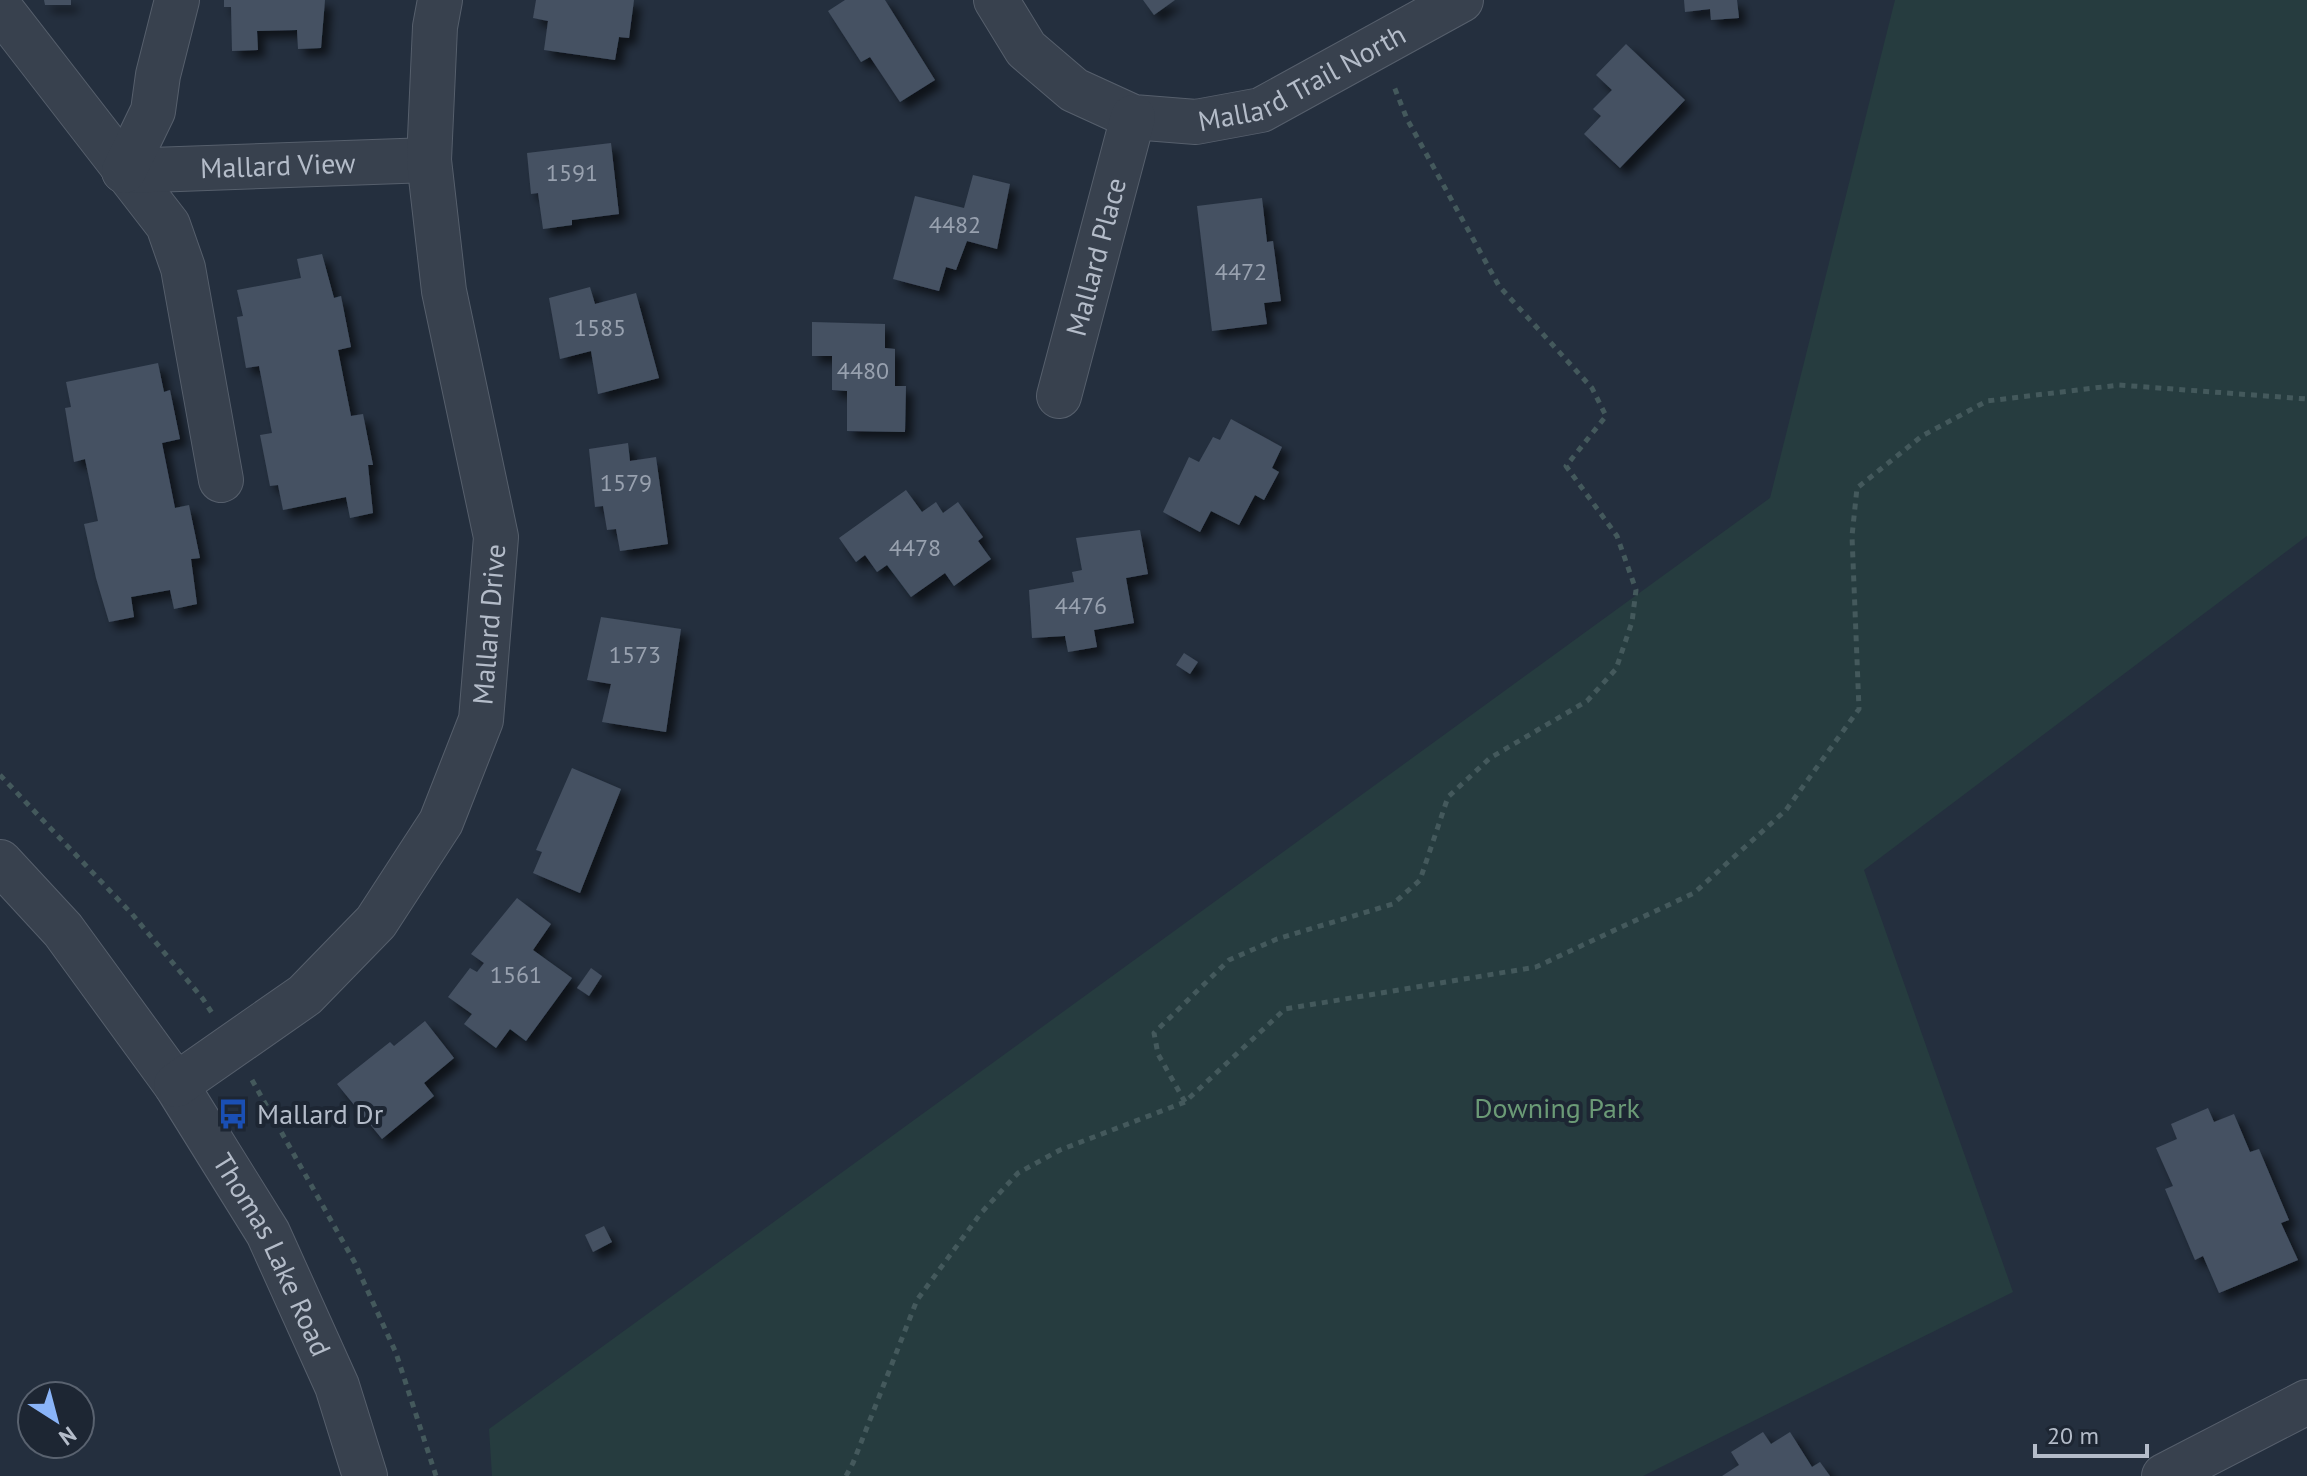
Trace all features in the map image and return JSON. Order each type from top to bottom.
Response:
[{"type":"street","points":[[124,171],[153,111],[158,75],[177,0]]},
{"type":"street","name":"Mallard Drive","points":[[176,1085],[305,995],[376,922],[441,822],[481,720],[496,537],[444,291],[429,160],[435,27],[440,0]]},
{"type":"street","points":[[996,0],[1026,49],[1074,90],[1133,117]]},
{"type":"street","name":"Mallard Trail North","points":[[1133,117],[1196,122],[1261,110],[1461,0]]},
{"type":"street","points":[[0,9],[168,225],[183,268],[221,480]]},
{"type":"street","name":"Mallard Place","points":[[1059,396],[1133,117]]},
{"type":"street","name":"Mallard View","points":[[124,171],[429,160]]},
{"type":"street","name":"Thomas Lake Road","points":[[0,862],[63,930],[176,1085],[268,1233],[337,1386],[365,1476]]},
{"type":"street","points":[[2164,1476],[2307,1402]]},
{"type":"path","points":[[1185,1102],[1158,1054],[1154,1033],[1229,960],[1277,939],[1393,904],[1420,880],[1448,797],[1490,758],[1587,701],[1616,669],[1632,622],[1636,590],[1617,536],[1566,466],[1606,416],[1592,388],[1499,286],[1407,119],[1378,45]]},
{"type":"path","points":[[846,1476],[917,1300],[981,1213],[1018,1173],[1060,1150],[1185,1102],[1285,1009],[1536,967],[1694,893],[1786,810],[1859,709],[1852,536],[1857,488],[1922,436],[1987,401],[2119,385],[2307,399]]},
{"type":"path","points":[[0,775],[132,914],[203,999],[267,1103],[355,1263],[396,1353],[436,1476]]},
{"type":"green space","name":"Downing Park","points":[[1895,0],[2307,0],[2307,536],[1864,870],[2013,1292],[1643,1476],[492,1476],[489,1429],[1770,498]]},
{"type":"building","points":[[44,0],[71,0],[71,5],[45,5]]},
{"type":"building","points":[[224,0],[325,0],[321,48],[298,49],[297,30],[257,31],[258,50],[232,51],[231,7],[224,7]]},
{"type":"building","points":[[536,0],[634,0],[629,38],[619,37],[615,60],[544,50],[548,21],[533,18]]},
{"type":"building","points":[[845,0],[885,0],[935,80],[900,102],[870,57],[861,62],[828,11]]},
{"type":"building","points":[[1143,0],[1175,0],[1154,15]]},
{"type":"building","points":[[1684,0],[1737,0],[1739,18],[1711,20],[1710,9],[1685,12]]},
{"type":"building","points":[[1626,44],[1685,100],[1620,168],[1584,134],[1601,116],[1593,109],[1612,90],[1596,75]]},
{"type":"building","points":[[611,143],[619,214],[572,220],[572,225],[543,229],[538,193],[531,194],[527,153]]},
{"type":"building","points":[[973,175],[1010,184],[997,249],[967,241],[956,270],[946,267],[939,291],[893,279],[915,196],[964,208]]},
{"type":"building","points":[[1262,198],[1267,242],[1273,241],[1281,301],[1264,303],[1267,324],[1212,331],[1197,206]]},
{"type":"building","points":[[322,254],[334,298],[341,296],[351,347],[338,350],[351,416],[363,414],[373,465],[368,465],[373,513],[350,518],[346,497],[283,510],[278,485],[270,486],[260,435],[272,433],[259,366],[246,368],[237,317],[243,316],[237,290],[301,278],[297,259]]},
{"type":"building","points":[[590,287],[595,304],[636,293],[659,378],[598,394],[591,351],[560,359],[549,298]]},
{"type":"building","points":[[812,322],[885,324],[885,348],[895,349],[895,386],[906,386],[905,432],[847,431],[847,391],[832,390],[832,356],[812,356]]},
{"type":"building","points":[[158,363],[164,392],[170,390],[180,439],[162,443],[175,508],[189,505],[200,558],[191,559],[197,604],[174,609],[170,590],[131,597],[134,617],[109,622],[84,524],[98,521],[85,459],[74,462],[65,408],[71,407],[66,382]]},
{"type":"building","points":[[1231,419],[1282,447],[1272,468],[1279,472],[1264,500],[1255,495],[1239,525],[1211,511],[1200,532],[1163,512],[1189,457],[1199,462],[1213,437],[1220,440]]},
{"type":"building","points":[[628,443],[630,461],[656,457],[668,544],[620,551],[616,529],[607,530],[603,506],[595,507],[589,449]]},
{"type":"building","points":[[906,490],[922,512],[936,502],[943,513],[958,502],[983,537],[978,541],[991,559],[954,586],[945,573],[911,597],[887,565],[877,572],[865,555],[856,562],[839,538]]},
{"type":"building","points":[[1140,530],[1148,574],[1126,578],[1134,623],[1094,630],[1097,647],[1068,652],[1065,636],[1032,638],[1029,590],[1074,582],[1072,572],[1082,570],[1076,538]]},
{"type":"building","points":[[601,617],[681,629],[666,732],[602,722],[611,684],[587,680]]},
{"type":"building","points":[[1184,653],[1198,662],[1190,674],[1176,665]]},
{"type":"building","points":[[572,768],[621,789],[580,893],[533,873],[542,852],[536,850]]},
{"type":"building","points":[[517,898],[551,924],[533,950],[572,978],[526,1041],[510,1029],[496,1048],[464,1024],[472,1014],[448,997],[470,968],[477,972],[484,963],[471,954]]},
{"type":"building","points":[[591,968],[602,976],[589,996],[577,988]]},
{"type":"building","points":[[425,1021],[454,1058],[424,1083],[434,1096],[382,1139],[337,1084],[390,1042],[394,1046]]},
{"type":"building","points":[[2208,1108],[2214,1122],[2234,1114],[2250,1152],[2259,1149],[2289,1220],[2281,1223],[2298,1260],[2219,1293],[2203,1256],[2195,1260],[2165,1189],[2173,1186],[2156,1148],[2177,1139],[2171,1124]]},
{"type":"building","points":[[604,1226],[612,1242],[593,1252],[585,1235]]},
{"type":"building","points":[[1763,1432],[1771,1444],[1790,1432],[1812,1467],[1820,1462],[1830,1476],[1722,1476],[1739,1465],[1731,1452]]},
{"type":"place","name":"Mallard Dr","points":[[233,1114]]}]
